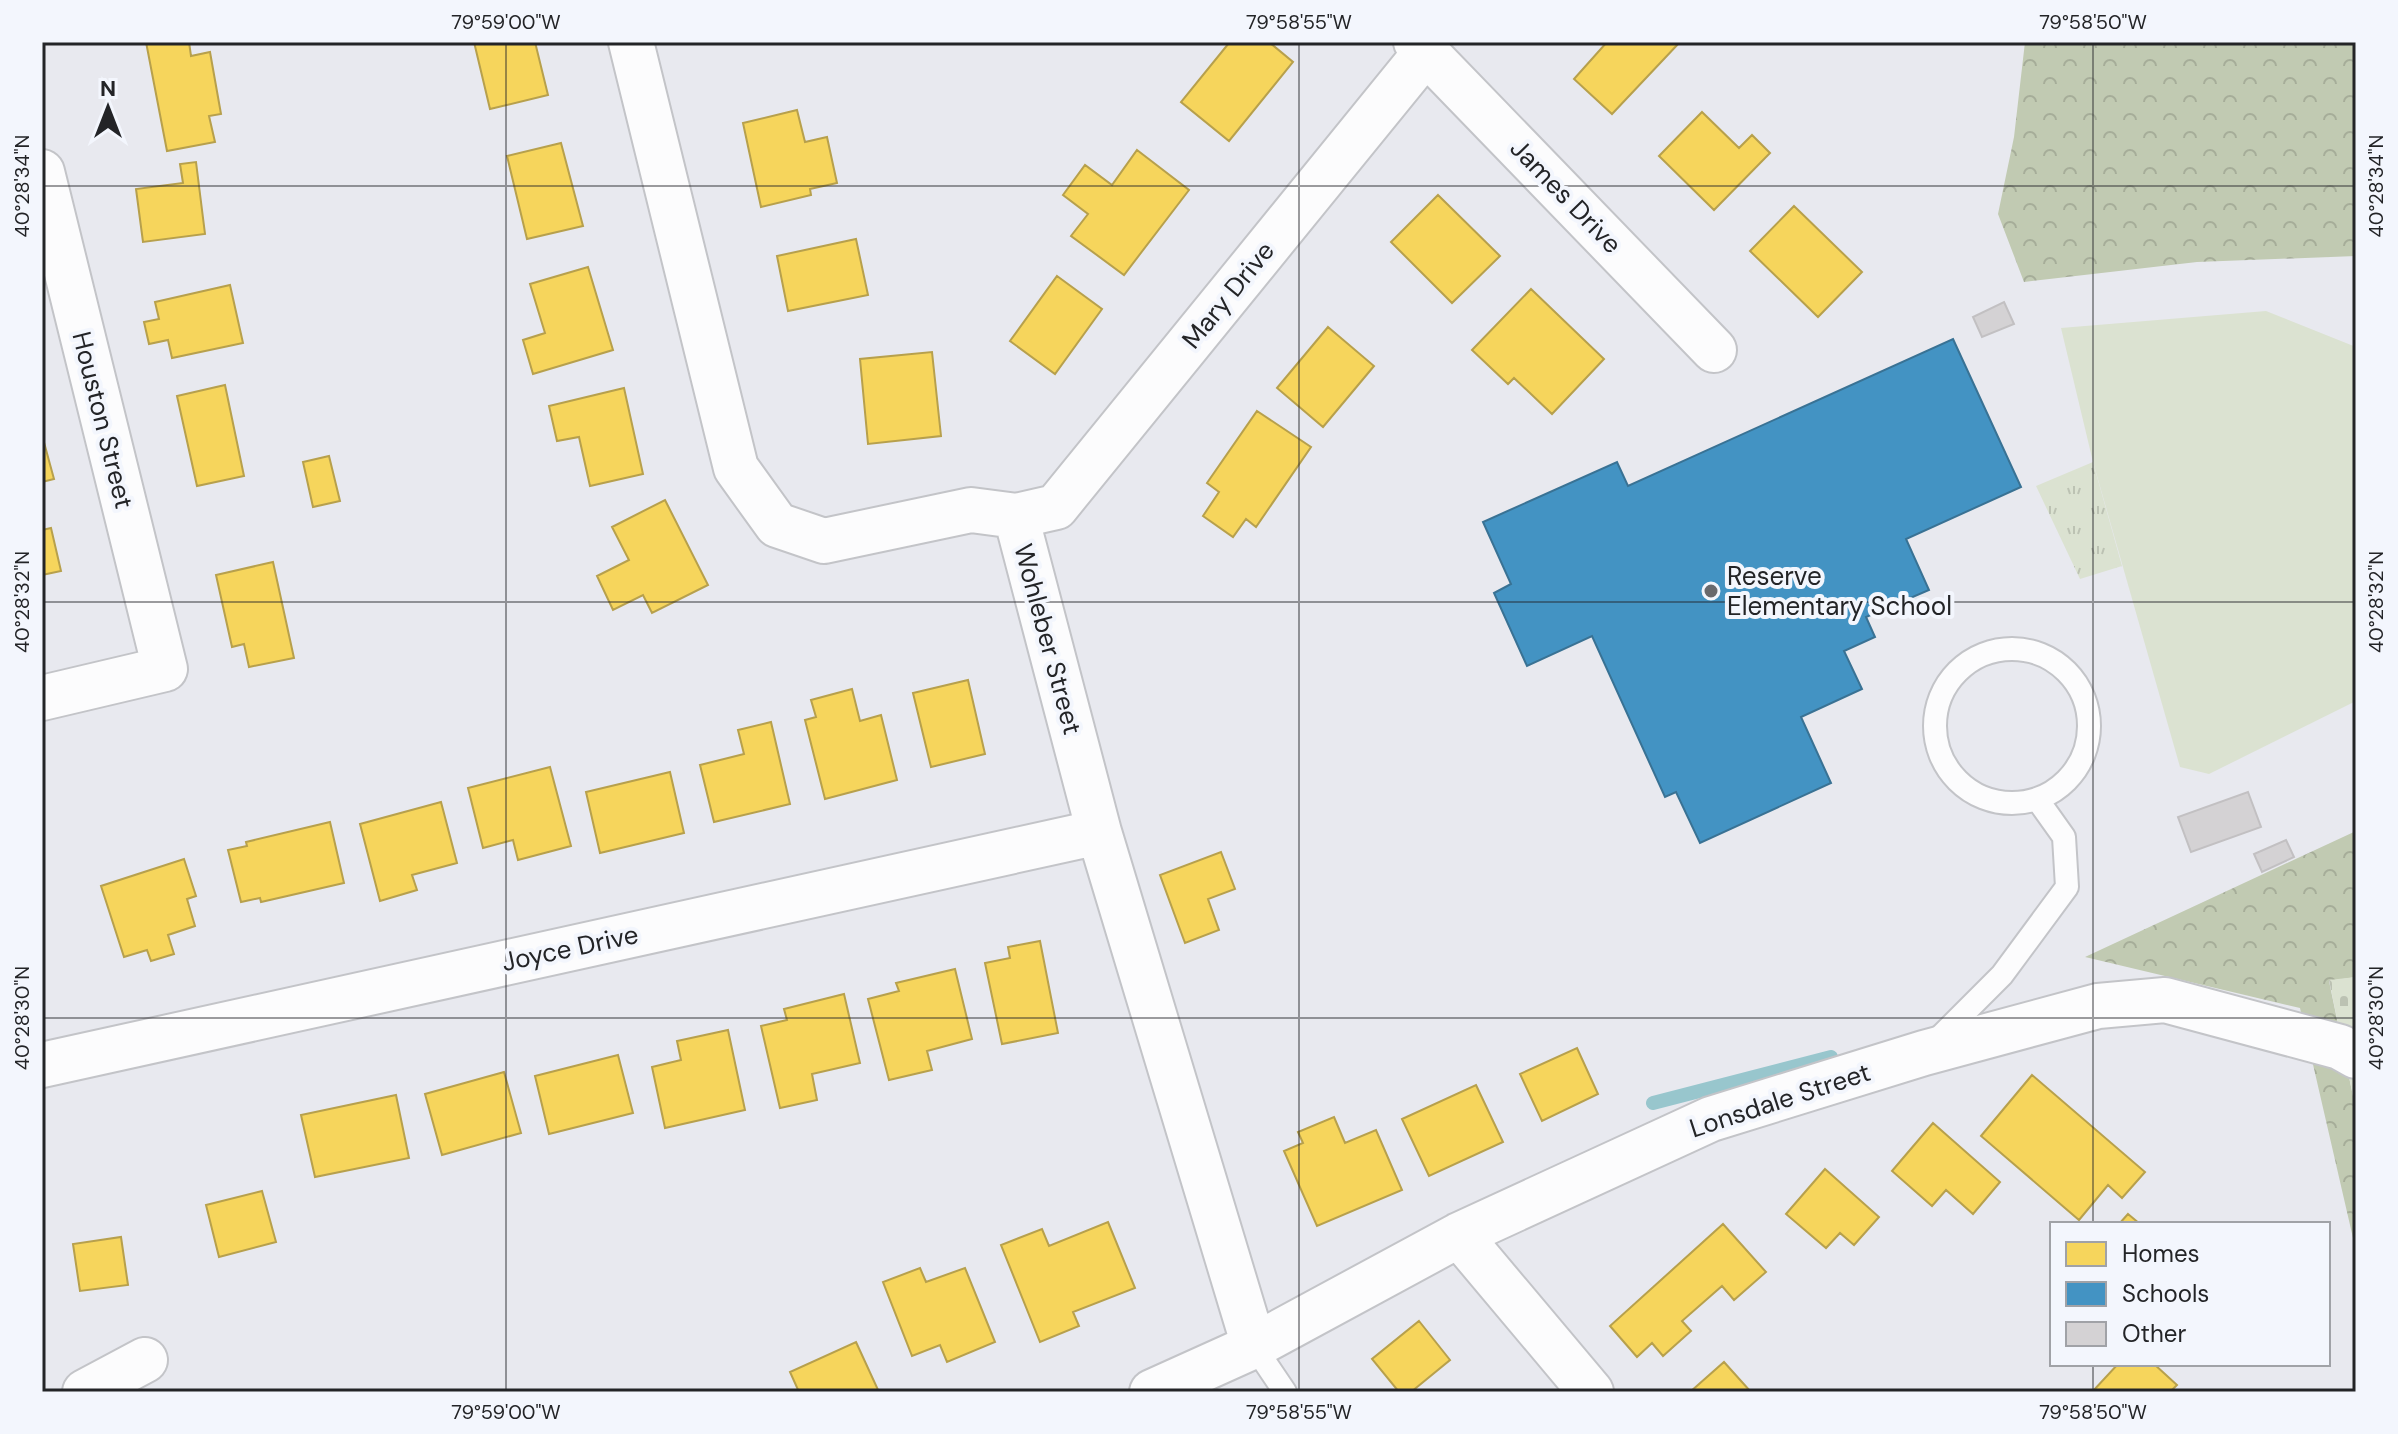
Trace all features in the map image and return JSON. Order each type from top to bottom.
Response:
[{"type":"street","name":"Wohleber Street","points":[[631,42],[736,468],[777,525],[824,541],[971,510],[1016,516],[1099,832],[1254,1346]]},
{"type":"street","name":"Mary Drive","points":[[1016,516],[1056,507],[1421,47]]},
{"type":"street","name":"James Drive","points":[[1421,47],[1714,350]]},
{"type":"street","name":"Houston Street","points":[[42,172],[165,669],[42,698]]},
{"type":"street","name":"Joyce Drive","points":[[42,1065],[1099,832]]},
{"type":"street","name":"Lonsdale Street","points":[[1152,1392],[1254,1346],[1459,1235],[1711,1119],[1924,1053],[2098,1006],[2165,1000],[2340,1047],[2356,1056]]},
{"type":"street","points":[[1459,1235],[1591,1392]]},
{"type":"street","points":[[85,1392],[145,1360]]},
{"type":"lane","points":[[2001,649],[2028,650],[2050,658],[2070,676],[2081,692],[2089,718],[2083,757],[2069,778],[2037,799],[2002,803],[1980,797],[1957,782],[1938,750],[1934,719],[1945,685],[1975,658],[2001,649]]},
{"type":"lane","points":[[1924,1053],[2002,975],[2067,887],[2064,837],[2037,799]]},
{"type":"lane","points":[[1254,1346],[1285,1392]]},
{"type":"green space","points":[[2025,42],[2356,42],[2356,256],[2197,262],[2024,282],[1998,214],[2014,137]]},
{"type":"green space","points":[[2266,311],[2356,347],[2356,701],[2209,774],[2180,767],[2093,462],[2061,328]]},
{"type":"green space","points":[[2093,462],[2122,566],[2080,579],[2036,486]]},
{"type":"green space","points":[[2356,831],[2356,977],[2329,981],[2353,1096],[2356,1098],[2356,1251],[2300,1008],[2085,957]]},
{"type":"green space","points":[[2356,977],[2356,1098],[2353,1096],[2329,980]]},
{"type":"building: Homes","points":[[146,42],[189,42],[191,56],[210,52],[221,114],[209,116],[215,142],[167,151]]},
{"type":"building: Homes","points":[[474,42],[535,42],[548,95],[490,109]]},
{"type":"building: Homes","points":[[1227,42],[1269,42],[1293,62],[1229,141],[1181,102]]},
{"type":"building: Homes","points":[[1607,42],[1680,42],[1612,114],[1574,79]]},
{"type":"building: Homes","points":[[797,110],[805,142],[827,137],[837,183],[810,189],[811,195],[761,207],[743,123]]},
{"type":"building: Homes","points":[[1702,112],[1739,148],[1752,135],[1770,153],[1714,210],[1659,156]]},
{"type":"building: Homes","points":[[561,143],[583,226],[527,239],[507,156]]},
{"type":"building: Homes","points":[[1137,150],[1189,190],[1124,275],[1071,236],[1088,214],[1063,195],[1085,165],[1112,185]]},
{"type":"building: Homes","points":[[196,162],[205,234],[143,242],[136,189],[183,183],[180,164]]},
{"type":"building: Homes","points":[[1438,195],[1500,256],[1452,303],[1391,242]]},
{"type":"building: Homes","points":[[1794,206],[1862,272],[1818,317],[1750,251]]},
{"type":"building: Homes","points":[[856,239],[868,295],[788,311],[777,256]]},
{"type":"building: Homes","points":[[588,267],[613,350],[533,374],[523,340],[545,333],[530,284]]},
{"type":"building: Homes","points":[[1057,276],[1102,309],[1055,374],[1010,341]]},
{"type":"building: Homes","points":[[230,285],[243,343],[172,358],[168,340],[149,344],[144,322],[159,319],[155,302]]},
{"type":"building: Homes","points":[[1531,289],[1604,359],[1552,414],[1514,378],[1508,384],[1472,350]]},
{"type":"building: Homes","points":[[1328,327],[1374,366],[1323,427],[1277,388]]},
{"type":"building: Homes","points":[[932,352],[941,436],[868,444],[860,359]]},
{"type":"building: Homes","points":[[225,385],[244,476],[197,486],[177,396]]},
{"type":"building: Homes","points":[[624,388],[643,474],[590,486],[579,437],[557,441],[549,406]]},
{"type":"building: Homes","points":[[1257,411],[1311,447],[1256,527],[1246,519],[1233,537],[1203,516],[1219,492],[1207,483]]},
{"type":"building: Homes","points":[[42,435],[54,479],[42,482]]},
{"type":"building: Homes","points":[[329,456],[340,501],[313,507],[303,462]]},
{"type":"building: Homes","points":[[665,500],[708,585],[652,613],[643,595],[613,610],[597,576],[629,560],[612,527]]},
{"type":"building: Homes","points":[[51,528],[61,571],[42,575],[42,530]]},
{"type":"building: Homes","points":[[273,562],[294,658],[249,667],[244,644],[232,647],[216,575]]},
{"type":"building: Homes","points":[[968,680],[985,754],[931,767],[913,693]]},
{"type":"building: Homes","points":[[852,689],[860,721],[881,715],[897,780],[825,799],[805,720],[816,717],[811,700]]},
{"type":"building: Homes","points":[[771,722],[790,804],[714,822],[700,765],[744,754],[738,730]]},
{"type":"building: Homes","points":[[550,767],[571,846],[518,860],[513,840],[483,848],[468,788]]},
{"type":"building: Homes","points":[[670,772],[684,833],[600,853],[586,792]]},
{"type":"building: Homes","points":[[441,802],[457,863],[412,875],[417,890],[380,901],[360,824]]},
{"type":"building: Homes","points":[[330,822],[344,883],[261,902],[260,898],[241,902],[228,850],[247,846],[246,842]]},
{"type":"building: Homes","points":[[1221,852],[1235,889],[1208,899],[1219,930],[1185,943],[1160,875]]},
{"type":"building: Homes","points":[[184,859],[196,896],[187,899],[195,926],[168,935],[174,954],[151,961],[147,950],[124,957],[101,886]]},
{"type":"building: Homes","points":[[1040,941],[1058,1033],[1002,1044],[985,963],[1010,958],[1008,947]]},
{"type":"building: Homes","points":[[955,969],[972,1039],[927,1051],[932,1070],[889,1080],[868,999],[899,991],[896,983]]},
{"type":"building: Homes","points":[[844,994],[860,1063],[812,1074],[817,1100],[780,1108],[761,1026],[787,1020],[784,1009]]},
{"type":"building: Homes","points":[[728,1030],[745,1110],[665,1128],[652,1067],[681,1060],[677,1041]]},
{"type":"building: Homes","points":[[1577,1048],[1598,1094],[1542,1121],[1520,1074]]},
{"type":"building: Homes","points":[[618,1055],[633,1113],[549,1134],[535,1076]]},
{"type":"building: Homes","points":[[504,1072],[521,1133],[442,1155],[425,1094]]},
{"type":"building: Homes","points":[[2032,1075],[2145,1172],[2122,1198],[2108,1185],[2079,1220],[1981,1136]]},
{"type":"building: Homes","points":[[1476,1085],[1503,1142],[1429,1176],[1402,1119]]},
{"type":"building: Homes","points":[[396,1095],[409,1158],[315,1177],[301,1115]]},
{"type":"building: Homes","points":[[1334,1117],[1345,1143],[1376,1130],[1402,1190],[1317,1226],[1284,1151],[1303,1143],[1298,1132]]},
{"type":"building: Homes","points":[[1933,1123],[2000,1182],[1973,1214],[1946,1190],[1932,1206],[1892,1171]]},
{"type":"building: Homes","points":[[1825,1169],[1879,1217],[1854,1245],[1840,1233],[1826,1248],[1786,1214]]},
{"type":"building: Homes","points":[[262,1191],[276,1242],[219,1257],[206,1205]]},
{"type":"building: Homes","points":[[2128,1214],[2138,1222],[2121,1222]]},
{"type":"building: Homes","points":[[1108,1222],[1135,1288],[1073,1312],[1079,1326],[1040,1342],[1001,1245],[1042,1229],[1049,1246]]},
{"type":"building: Homes","points":[[1723,1224],[1766,1272],[1734,1300],[1722,1286],[1682,1321],[1691,1331],[1663,1356],[1652,1343],[1637,1357],[1610,1326]]},
{"type":"building: Homes","points":[[121,1237],[128,1285],[80,1291],[73,1244]]},
{"type":"building: Homes","points":[[920,1268],[926,1282],[965,1268],[995,1342],[947,1362],[940,1345],[912,1356],[883,1282]]},
{"type":"building: Homes","points":[[1419,1321],[1450,1360],[1411,1392],[1399,1392],[1372,1359]]},
{"type":"building: Homes","points":[[856,1342],[879,1392],[799,1392],[790,1372]]},
{"type":"building: Homes","points":[[1724,1362],[1751,1392],[1690,1392]]},
{"type":"building: Homes","points":[[2116,1366],[2156,1366],[2177,1385],[2170,1392],[2092,1392]]},
{"type":"building: Schools","name":"Reserve Elementary School","points":[[1953,339],[2021,487],[1906,539],[1929,590],[1866,617],[1875,637],[1844,651],[1862,689],[1801,717],[1831,783],[1700,843],[1676,792],[1665,797],[1592,636],[1527,666],[1494,593],[1511,584],[1483,522],[1617,462],[1628,486]]},
{"type":"building: Other","points":[[2004,302],[2014,324],[1982,337],[1973,317]]},
{"type":"building: Other","points":[[2248,792],[2261,827],[2191,852],[2178,817]]},
{"type":"building: Other","points":[[2286,840],[2294,857],[2262,872],[2254,854]]},
{"type":"waterway","points":[[1653,1103],[1831,1057]]},
{"type":"place","name":"Reserve Elementary School","points":[[1711,591]]}]
